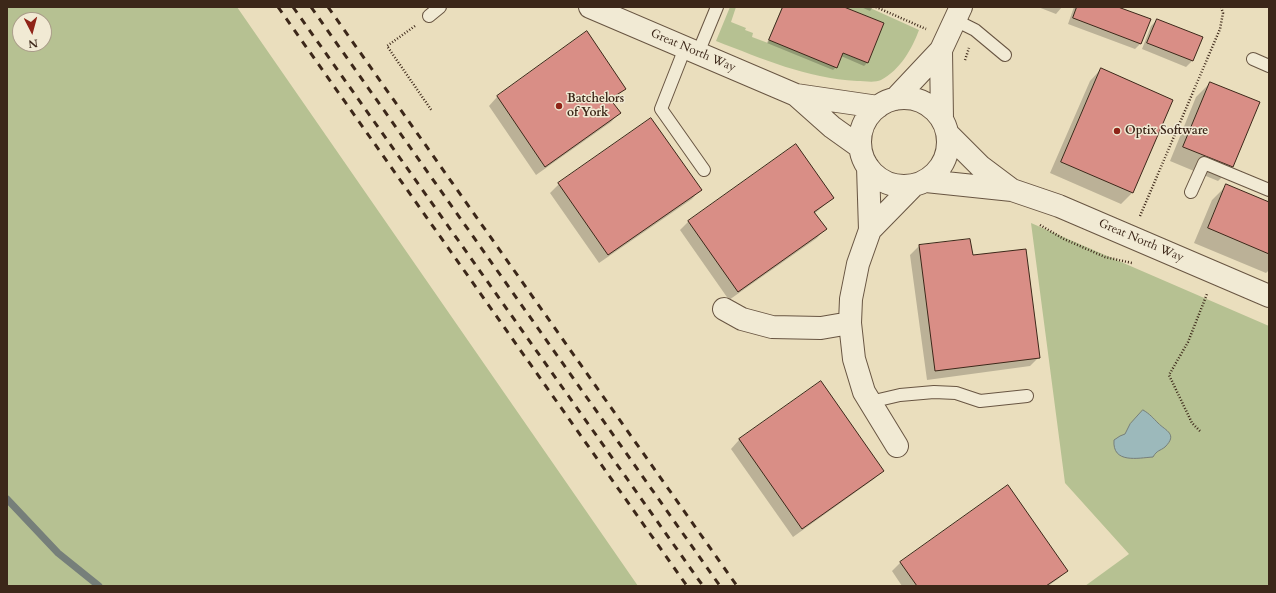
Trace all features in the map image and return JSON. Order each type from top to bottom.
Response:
[{"type":"street","name":"Great North Way","points":[[590,7],[796,95],[886,103]]},
{"type":"street","points":[[897,446],[864,392],[854,359],[850,323],[852,299],[858,264],[870,230],[868,167],[860,148],[860,136],[863,125],[869,115],[886,103],[951,28]]},
{"type":"street","points":[[870,230],[919,183],[940,169],[947,152],[945,127],[951,28]]},
{"type":"street","name":"Great North Way","points":[[796,95],[832,127],[860,148]]},
{"type":"street","points":[[886,103],[909,98],[922,101],[933,109],[945,127]]},
{"type":"street","name":"Great North Way","points":[[945,127],[980,166],[1012,190]]},
{"type":"street","points":[[868,167],[880,179],[896,186],[919,183]]},
{"type":"street","name":"Great North Way","points":[[919,183],[1012,190],[1059,206],[1269,296]]},
{"type":"street","points":[[724,309],[742,319],[772,328],[821,328],[850,323]]},
{"type":"lane","points":[[429,16],[440,7]]},
{"type":"lane","points":[[704,170],[661,109],[691,50],[717,7]]},
{"type":"lane","points":[[951,28],[975,30],[1005,55]]},
{"type":"lane","points":[[1253,60],[1269,66]]},
{"type":"lane","points":[[1191,192],[1204,163],[1269,190]]},
{"type":"lane","points":[[870,402],[900,395],[934,392],[956,393],[980,401],[1027,396]]},
{"type":"path","points":[[876,7],[951,28]]},
{"type":"path","points":[[1131,236],[1220,29],[1223,13],[1221,7]]},
{"type":"path","points":[[429,16],[387,46],[432,111]]},
{"type":"path","points":[[1200,431],[1192,423],[1169,375],[1188,342],[1215,273]]},
{"type":"green space","points":[[7,7],[237,7],[638,586],[7,586]]},
{"type":"green space","points":[[730,7],[736,7],[731,22],[746,28],[745,30],[753,33],[752,37],[768,43],[769,40],[837,67],[843,53],[868,63],[884,23],[844,7],[868,7],[919,30],[909,52],[900,65],[888,76],[881,80],[869,82],[838,79],[785,67],[716,41]]},
{"type":"green space","points":[[1031,223],[1269,326],[1269,586],[1085,586],[1129,554],[1065,483]]},
{"type":"water","points":[[1143,410],[1169,433],[1171,439],[1165,447],[1157,452],[1153,457],[1127,458],[1117,453],[1114,448],[1114,440],[1125,434],[1130,424]]},
{"type":"building","points":[[783,7],[844,7],[884,23],[868,63],[843,53],[837,68],[769,40]]},
{"type":"building","points":[[1077,7],[1118,7],[1151,19],[1141,44],[1073,18]]},
{"type":"building","points":[[1157,19],[1203,37],[1193,61],[1147,43]]},
{"type":"building","name":"Batchelors of York","points":[[587,31],[626,89],[610,99],[621,113],[545,167],[497,96]]},
{"type":"building","name":"Optix Software","points":[[1101,68],[1173,100],[1133,193],[1061,162]]},
{"type":"building","points":[[1210,82],[1260,102],[1233,167],[1183,147]]},
{"type":"building","points":[[651,118],[702,190],[608,255],[558,183]]},
{"type":"building","points":[[796,144],[834,198],[814,212],[827,229],[738,292],[688,221]]},
{"type":"building","points":[[1226,184],[1269,202],[1269,254],[1208,228]]},
{"type":"building","points":[[970,239],[973,255],[1026,249],[1040,358],[935,371],[919,245]]},
{"type":"building","points":[[821,381],[884,471],[802,529],[739,439]]},
{"type":"building","points":[[1008,485],[1068,571],[1046,586],[917,586],[900,562]]},
{"type":"waterway","points":[[7,499],[58,553],[99,586]]},
{"type":"railway","points":[[278,7],[687,586]]},
{"type":"railway","points":[[293,7],[703,586]]},
{"type":"railway","points":[[311,7],[720,586]]},
{"type":"railway","points":[[328,7],[737,586]]},
{"type":"place","name":"Batchelors of York","points":[[559,106]]},
{"type":"place","name":"Optix Software","points":[[1117,131]]}]
